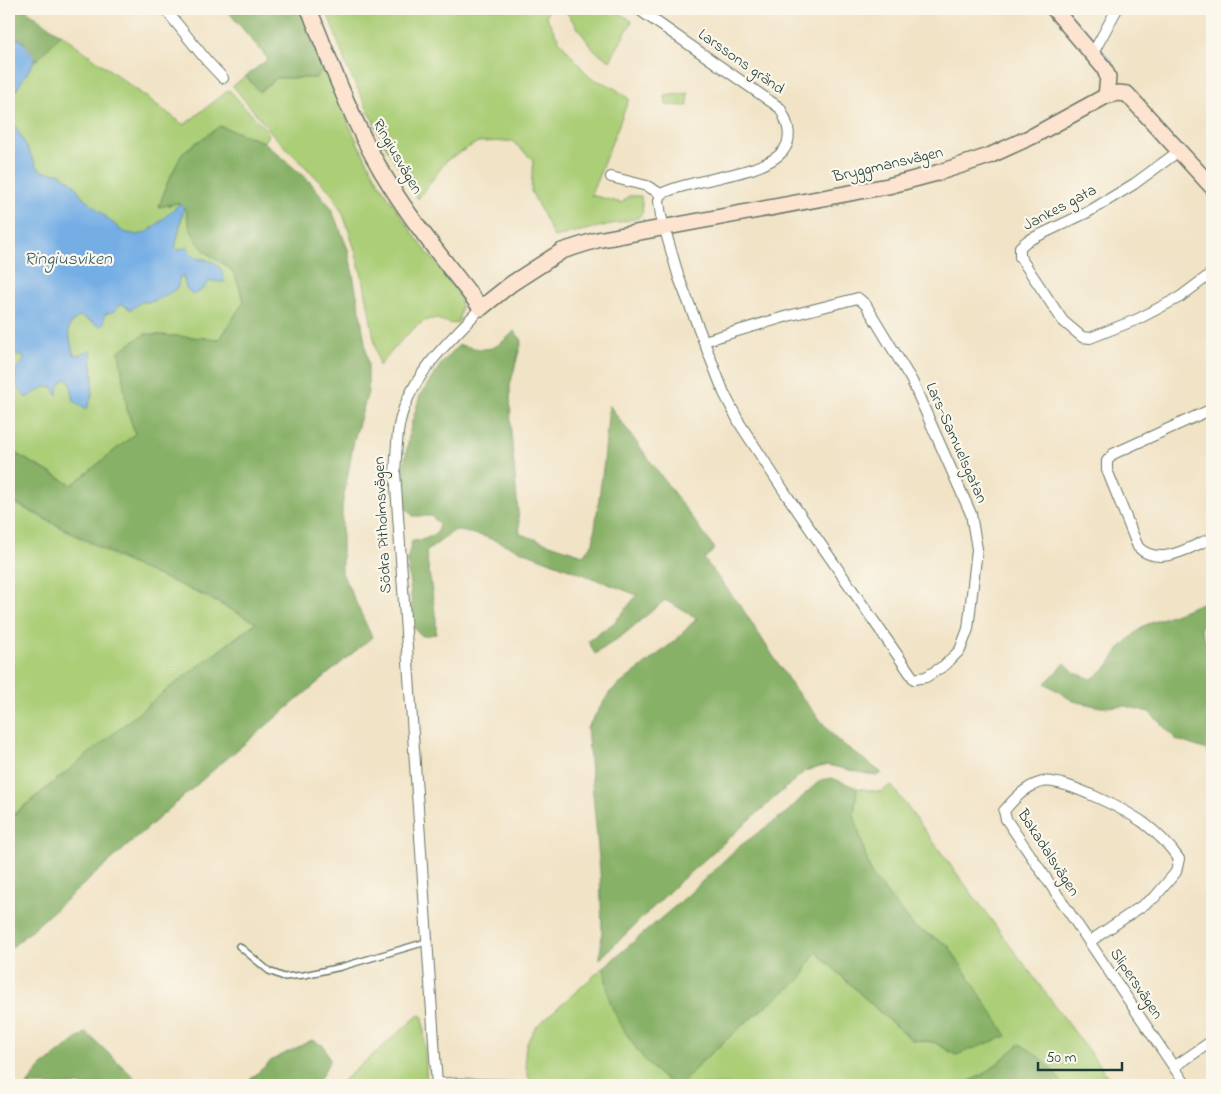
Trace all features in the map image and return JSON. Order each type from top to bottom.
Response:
[{"type":"street","points":[[165,9],[207,62],[223,78]]},
{"type":"street","name":"Ringiusvägen","points":[[309,9],[353,116],[382,173],[425,236],[481,308]]},
{"type":"street","name":"Larssons gränd","points":[[638,9],[780,108],[787,120],[789,130],[788,142],[783,151],[767,163],[710,180],[673,187],[661,194]]},
{"type":"street","points":[[1054,9],[1104,68],[1108,77],[1106,96],[1118,93],[1127,94],[1212,187]]},
{"type":"street","points":[[1092,53],[1117,9]]},
{"type":"street","name":"Bryggmansvägen","points":[[664,228],[888,186],[937,173],[989,156],[1034,136],[1106,96]]},
{"type":"street","name":"Jankes gata","points":[[1179,151],[1134,184],[1088,212],[1027,241],[1020,247],[1020,257],[1063,321],[1082,337],[1090,338],[1138,320],[1180,297],[1212,273]]},
{"type":"street","points":[[611,177],[647,186],[661,194],[659,201],[664,228]]},
{"type":"street","name":"Södra Pitholmsvägen","points":[[436,1084],[395,472],[398,434],[404,408],[415,384],[434,359],[481,308],[511,284],[562,252],[597,240],[664,228]]},
{"type":"street","name":"Lars-Samuelsgatan","points":[[664,228],[682,286],[724,393],[740,424],[788,497],[914,678],[926,677],[945,665],[960,650],[968,629],[977,549],[971,514],[912,381],[866,305],[858,298],[704,341]]},
{"type":"street","points":[[1212,409],[1113,454],[1107,461],[1107,470],[1138,547],[1143,552],[1156,557],[1173,554],[1212,538]]},
{"type":"street","name":"Bakadalsvägen","points":[[1054,781],[1099,798],[1145,824],[1172,849],[1179,859],[1176,872],[1155,897],[1089,942],[1006,819],[1004,811],[1016,796],[1042,782],[1054,781]]},
{"type":"street","name":"Slipersvägen","points":[[1089,942],[1186,1085]]},
{"type":"street","points":[[1174,1067],[1212,1041]]},
{"type":"street","points":[[436,1084],[522,1085]]},
{"type":"lane","points":[[239,946],[269,971],[284,977],[342,967],[426,942]]},
{"type":"green space","points":[[9,9],[25,9],[61,35],[37,60],[26,43],[9,31]]},
{"type":"green space","points":[[226,9],[301,9],[323,67],[316,78],[277,78],[259,92],[246,76],[268,59]]},
{"type":"green space","points":[[397,9],[549,9],[546,16],[559,40],[589,77],[613,87],[629,99],[591,195],[622,203],[628,196],[641,196],[643,212],[638,218],[554,237],[531,191],[533,160],[512,141],[478,142],[447,160],[418,199],[385,145],[347,67],[328,14]]},
{"type":"green space","points":[[564,9],[613,9],[632,21],[610,61],[593,49]]},
{"type":"green space","points":[[61,34],[184,125],[229,90],[269,133],[264,142],[220,126],[183,152],[167,184],[159,207],[180,204],[148,232],[137,236],[123,232],[82,196],[73,183],[59,173],[44,172],[37,167],[13,123],[9,108],[12,97],[35,60]]},
{"type":"green space","points":[[323,67],[359,146],[381,186],[460,297],[461,309],[458,323],[452,324],[435,319],[425,321],[403,338],[379,366],[364,283],[343,214],[331,192],[276,138],[233,86],[246,76],[259,92],[277,78],[316,78]]},
{"type":"green space","points":[[688,93],[688,106],[666,105],[665,96]]},
{"type":"green space","points":[[220,126],[264,142],[310,182],[330,206],[348,249],[368,363],[368,392],[354,440],[342,506],[342,573],[372,637],[218,766],[9,950],[9,819],[169,688],[256,623],[209,597],[140,568],[16,503],[9,497],[9,450],[72,485],[135,434],[127,409],[119,351],[145,334],[220,339],[244,301],[235,276],[230,269],[205,251],[197,241],[191,230],[186,210],[178,203],[159,207],[167,184],[183,152]]},
{"type":"green space","points":[[184,207],[191,230],[197,241],[205,251],[230,269],[244,301],[220,339],[145,334],[127,409],[135,434],[72,485],[9,450],[9,355],[12,357],[19,355],[25,359],[15,371],[15,383],[31,394],[45,387],[53,387],[57,394],[60,383],[66,379],[70,381],[74,401],[92,398],[91,351],[78,355],[73,354],[68,329],[72,322],[80,316],[92,321],[103,320],[105,314],[125,303],[153,302],[183,275],[186,288],[203,289],[210,281],[220,282],[206,259],[195,258],[175,248]]},
{"type":"green space","points":[[514,331],[522,340],[510,385],[511,432],[520,534],[583,555],[593,543],[609,405],[715,549],[704,559],[742,608],[793,687],[836,739],[882,773],[876,776],[827,765],[805,771],[678,883],[600,959],[602,931],[600,870],[587,728],[610,692],[676,640],[697,618],[665,600],[623,635],[595,654],[588,641],[615,622],[637,595],[483,536],[455,530],[426,552],[436,619],[436,634],[422,636],[412,626],[407,560],[412,541],[425,539],[437,533],[439,524],[432,516],[413,516],[406,509],[403,472],[411,425],[420,396],[441,364],[459,345],[483,349],[495,347]]},
{"type":"green space","points":[[9,498],[16,504],[116,557],[183,586],[256,622],[9,818]]},
{"type":"green space","points":[[1212,599],[1212,621],[1200,627],[1212,657],[1212,760],[1207,750],[1177,740],[1149,712],[1125,706],[1101,707],[1073,701],[1045,683],[1065,663],[1075,673],[1092,679],[1108,666],[1120,648],[1143,626]]},
{"type":"green space","points":[[832,778],[857,788],[854,815],[871,874],[914,927],[948,945],[1007,1036],[956,1055],[934,1042],[912,1040],[816,952],[802,978],[745,1023],[699,1064],[681,1085],[671,1082],[649,1065],[621,1025],[610,1002],[604,967],[687,896],[737,848],[787,812],[821,780]]},
{"type":"green space","points":[[891,785],[1114,1085],[1062,1085],[1020,1044],[986,1073],[962,1085],[681,1085],[699,1064],[745,1023],[802,978],[816,952],[912,1040],[934,1042],[956,1055],[948,945],[914,927],[871,874],[854,815],[857,788],[881,792]]},
{"type":"green space","points":[[604,967],[611,1002],[644,1058],[658,1074],[675,1085],[556,1085],[530,1081],[525,1058],[529,1038],[538,1025]]},
{"type":"green space","points":[[419,1015],[423,1017],[427,1085],[338,1085]]},
{"type":"green space","points":[[86,1032],[142,1085],[27,1085],[41,1067]]},
{"type":"green space","points":[[312,1040],[324,1046],[330,1060],[319,1081],[313,1085],[244,1085],[272,1060]]},
{"type":"green space","points":[[1020,1044],[1044,1062],[1063,1085],[962,1085],[986,1073]]},
{"type":"water","points":[[9,32],[24,43],[35,60],[12,97],[9,108]]},
{"type":"water","name":"Ringiusviken","points":[[9,108],[14,123],[37,167],[44,172],[59,173],[73,183],[82,196],[123,232],[137,235],[148,232],[180,204],[184,207],[175,248],[179,250],[187,247],[194,257],[213,262],[222,271],[225,282],[210,281],[203,289],[193,295],[186,288],[183,275],[179,278],[178,287],[165,296],[152,301],[141,302],[131,310],[122,304],[115,311],[105,314],[104,324],[100,326],[80,316],[72,322],[68,329],[73,354],[78,355],[91,350],[92,395],[87,409],[74,401],[70,381],[66,379],[60,383],[57,395],[53,387],[45,387],[26,398],[15,383],[15,370],[25,359],[19,355],[9,357]]},
{"type":"waterway","points":[[1072,18],[1112,63]]}]
